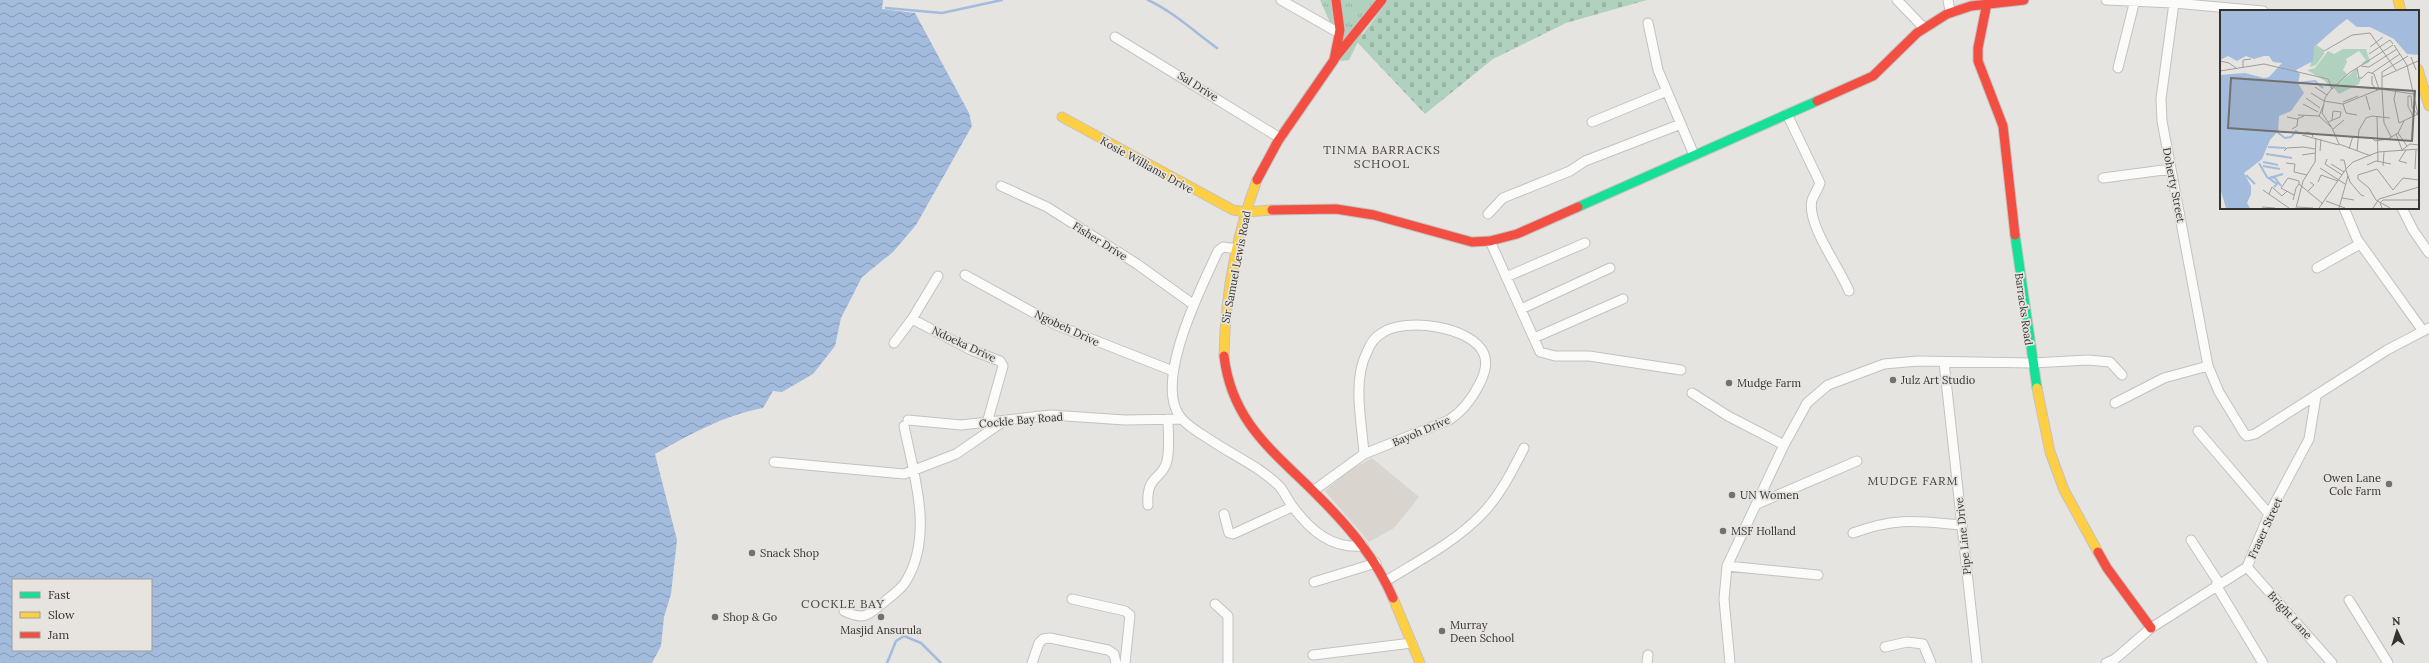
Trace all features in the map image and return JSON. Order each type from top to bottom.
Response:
[{"type":"street","points":[[1281,0],[1339,32]]},
{"type":"street","name":"Sir Samuel Lewis Road","points":[[1336,0],[1340,21],[1334,59],[1280,138],[1257,179],[1246,212],[1226,306],[1224,332],[1227,379],[1236,402],[1248,423],[1313,491],[1363,546],[1376,563],[1386,581],[1420,663]]},
{"type":"street","points":[[1334,59],[1382,0]]},
{"type":"street","points":[[1897,0],[1923,27]]},
{"type":"street","points":[[1948,0],[1950,12]]},
{"type":"street","points":[[1246,212],[1292,208],[1336,209],[1374,215],[1472,242],[1490,241],[1517,234],[1873,76],[1889,64],[1923,27],[1950,12],[1993,2],[2024,0]]},
{"type":"street","points":[[2106,0],[2236,4],[2250,10]]},
{"type":"street","points":[[2398,0],[2401,10]]},
{"type":"street","points":[[2118,68],[2135,1]]},
{"type":"street","name":"Barracks Road","points":[[1993,2],[1978,48],[1978,61],[2003,126],[2014,231],[2032,363],[2050,452],[2064,490],[2107,568],[2151,628]]},
{"type":"street","name":"Doherty Street","points":[[2174,3],[2161,99],[2162,121],[2208,366],[2227,407],[2247,436],[2255,434],[2387,350],[2426,329]]},
{"type":"street","points":[[1340,21],[1349,27],[1360,28]]},
{"type":"street","points":[[1648,23],[1658,70],[1694,156]]},
{"type":"street","name":"Sal Drive","points":[[1115,37],[1280,138]]},
{"type":"street","points":[[2419,71],[2427,88],[2429,106]]},
{"type":"street","points":[[1592,122],[1667,91]]},
{"type":"street","points":[[1787,114],[1820,183],[1812,202],[1814,224],[1842,273],[1849,292]]},
{"type":"street","name":"Kosie Williams Drive","points":[[1062,117],[1233,210],[1246,212]]},
{"type":"street","points":[[1488,214],[1503,198],[1570,170],[1585,161],[1681,124]]},
{"type":"street","points":[[2103,178],[2171,169]]},
{"type":"street","name":"Fisher Drive","points":[[1001,186],[1047,207],[1137,264],[1194,305]]},
{"type":"street","points":[[2344,209],[2360,244],[2426,329]]},
{"type":"street","points":[[2402,209],[2413,230],[2429,253]]},
{"type":"street","points":[[1490,241],[1540,352],[1555,356],[1589,356],[1681,370]]},
{"type":"street","points":[[1506,277],[1586,243]]},
{"type":"street","points":[[2317,268],[2360,244]]},
{"type":"street","points":[[1238,249],[1223,247],[1218,251],[1194,305],[1172,371],[1174,400],[1182,419],[1271,479],[1281,488],[1292,507],[1319,534],[1341,546],[1363,546]]},
{"type":"street","points":[[1521,309],[1610,268]]},
{"type":"street","name":"Ngobeh Drive","points":[[965,275],[1056,325],[1172,371]]},
{"type":"street","points":[[894,343],[912,319],[938,276]]},
{"type":"street","points":[[1534,338],[1623,299]]},
{"type":"street","name":"Ndoeka Drive","points":[[912,319],[971,350],[1000,361],[1004,366],[987,423]]},
{"type":"street","name":"Bayoh Drive","points":[[1313,491],[1364,454],[1449,420],[1462,412],[1483,375],[1485,360],[1480,347],[1460,333],[1436,327],[1396,327],[1378,336],[1366,353],[1362,366],[1360,386],[1364,454]]},
{"type":"street","points":[[1730,663],[1724,599],[1727,566],[1784,445],[1807,403],[1828,386],[1884,364],[1944,362],[2032,363],[2088,360],[2110,362],[2122,374]]},
{"type":"street","name":"Pipe Line Drive","points":[[1944,362],[1977,663]]},
{"type":"street","points":[[2115,403],[2164,378],[2208,366]]},
{"type":"street","points":[[1692,393],[1728,416],[1784,445]]},
{"type":"street","name":"Fraser Street","points":[[2106,663],[2117,661],[2151,628],[2247,566],[2269,514],[2309,439],[2316,396]]},
{"type":"street","name":"Cockle Bay Road","points":[[915,471],[906,423],[987,423],[1052,415],[1125,420],[1182,419]]},
{"type":"street","points":[[1148,505],[1147,490],[1167,462],[1168,419]]},
{"type":"street","points":[[774,462],[904,474],[956,454],[1002,422]]},
{"type":"street","points":[[2198,431],[2269,514]]},
{"type":"street","points":[[1386,581],[1441,547],[1482,515],[1497,495],[1524,448]]},
{"type":"street","points":[[1757,504],[1857,461]]},
{"type":"street","points":[[844,611],[854,616],[867,616],[906,583],[916,556],[919,541],[915,471]]},
{"type":"street","points":[[1224,514],[1229,534],[1233,534],[1292,507]]},
{"type":"street","points":[[1853,533],[1889,522],[1908,520],[1961,525]]},
{"type":"street","points":[[2191,540],[2263,663]]},
{"type":"street","points":[[1314,582],[1376,563]]},
{"type":"street","points":[[1727,566],[1818,575]]},
{"type":"street","name":"Bright Lane","points":[[2247,566],[2332,663]]},
{"type":"street","points":[[1072,599],[1125,611],[1130,616],[1125,663]]},
{"type":"street","points":[[2349,600],[2388,663]]},
{"type":"street","points":[[1215,604],[1228,616],[1228,663]]},
{"type":"street","points":[[1032,663],[1039,643],[1043,639],[1050,638],[1108,650],[1114,654],[1116,663]]},
{"type":"street","points":[[1314,655],[1412,642]]},
{"type":"street","points":[[1885,647],[1907,642],[1923,644],[1931,663]]},
{"type":"shaded area","points":[[1372,458],[1419,497],[1394,528],[1369,542],[1325,491],[1347,472]]},
{"type":"green space","points":[[1320,0],[1392,0],[1366,26],[1349,60],[1340,61],[1336,58],[1332,27]]},
{"type":"green space","points":[[1389,0],[1647,0],[1566,23],[1493,59],[1425,114],[1357,42]]},
{"type":"water","points":[[0,0],[883,0],[882,9],[915,13],[969,113],[972,126],[916,225],[893,252],[862,277],[841,318],[835,346],[813,374],[782,392],[773,391],[763,408],[734,415],[707,426],[655,454],[677,540],[671,594],[664,617],[661,646],[652,663],[0,663]]},
{"type":"waterway","points":[[886,8],[942,13],[1002,0]]},
{"type":"waterway","points":[[1148,0],[1175,16],[1217,48]]},
{"type":"waterway","points":[[887,663],[896,641],[904,636],[921,643],[941,663]]},
{"type":"traffic: fast","points":[[1578,207],[1817,101]]},
{"type":"traffic: fast","points":[[2015,235],[2037,388]]},
{"type":"traffic: slow","points":[[2398,0],[2401,10]]},
{"type":"traffic: slow","points":[[2419,72],[2429,106]]},
{"type":"traffic: slow","points":[[1062,117],[1233,210],[1246,212],[1272,210]]},
{"type":"traffic: slow","points":[[1224,356],[1229,289],[1233,266],[1243,223],[1257,180]]},
{"type":"traffic: slow","points":[[2037,388],[2050,452],[2064,490],[2098,552]]},
{"type":"traffic: slow","points":[[1393,598],[1420,663]]},
{"type":"traffic: jam","points":[[1257,180],[1278,141],[1334,60],[1340,30],[1336,0]]},
{"type":"traffic: jam","points":[[1335,58],[1382,0]]},
{"type":"traffic: jam","points":[[1817,101],[1873,76],[1917,33],[1947,14],[1971,6],[2024,0]]},
{"type":"traffic: jam","points":[[1987,3],[1978,48],[1978,61],[2003,126],[2015,235]]},
{"type":"traffic: jam","points":[[1272,210],[1336,209],[1374,215],[1472,242],[1490,241],[1517,234],[1578,207]]},
{"type":"traffic: jam","points":[[1224,356],[1229,380],[1236,401],[1246,419],[1258,436],[1331,509],[1352,533],[1379,570],[1393,598]]},
{"type":"traffic: jam","points":[[2098,552],[2107,568],[2151,628]]},
{"type":"place","name":"Julz Art Studio","points":[[1893,380]]},
{"type":"place","name":"Mudge Farm","points":[[1729,383]]},
{"type":"place","name":"Owen Lane Colc Farm","points":[[2389,484]]},
{"type":"place","name":"UN Women","points":[[1732,495]]},
{"type":"place","name":"MSF Holland","points":[[1723,531]]},
{"type":"place","name":"Snack Shop","points":[[752,553]]},
{"type":"place","name":"Shop & Go","points":[[715,617]]},
{"type":"place","name":"Masjid Ansurula","points":[[881,617]]},
{"type":"place","name":"Murray Deen School","points":[[1442,631]]},
{"type":"district","name":"TINMA BARRACKS SCHOOL","points":[[1382,157]]},
{"type":"district","name":"MUDGE FARM","points":[[1913,481]]},
{"type":"district","name":"COCKLE BAY","points":[[843,604]]}]
